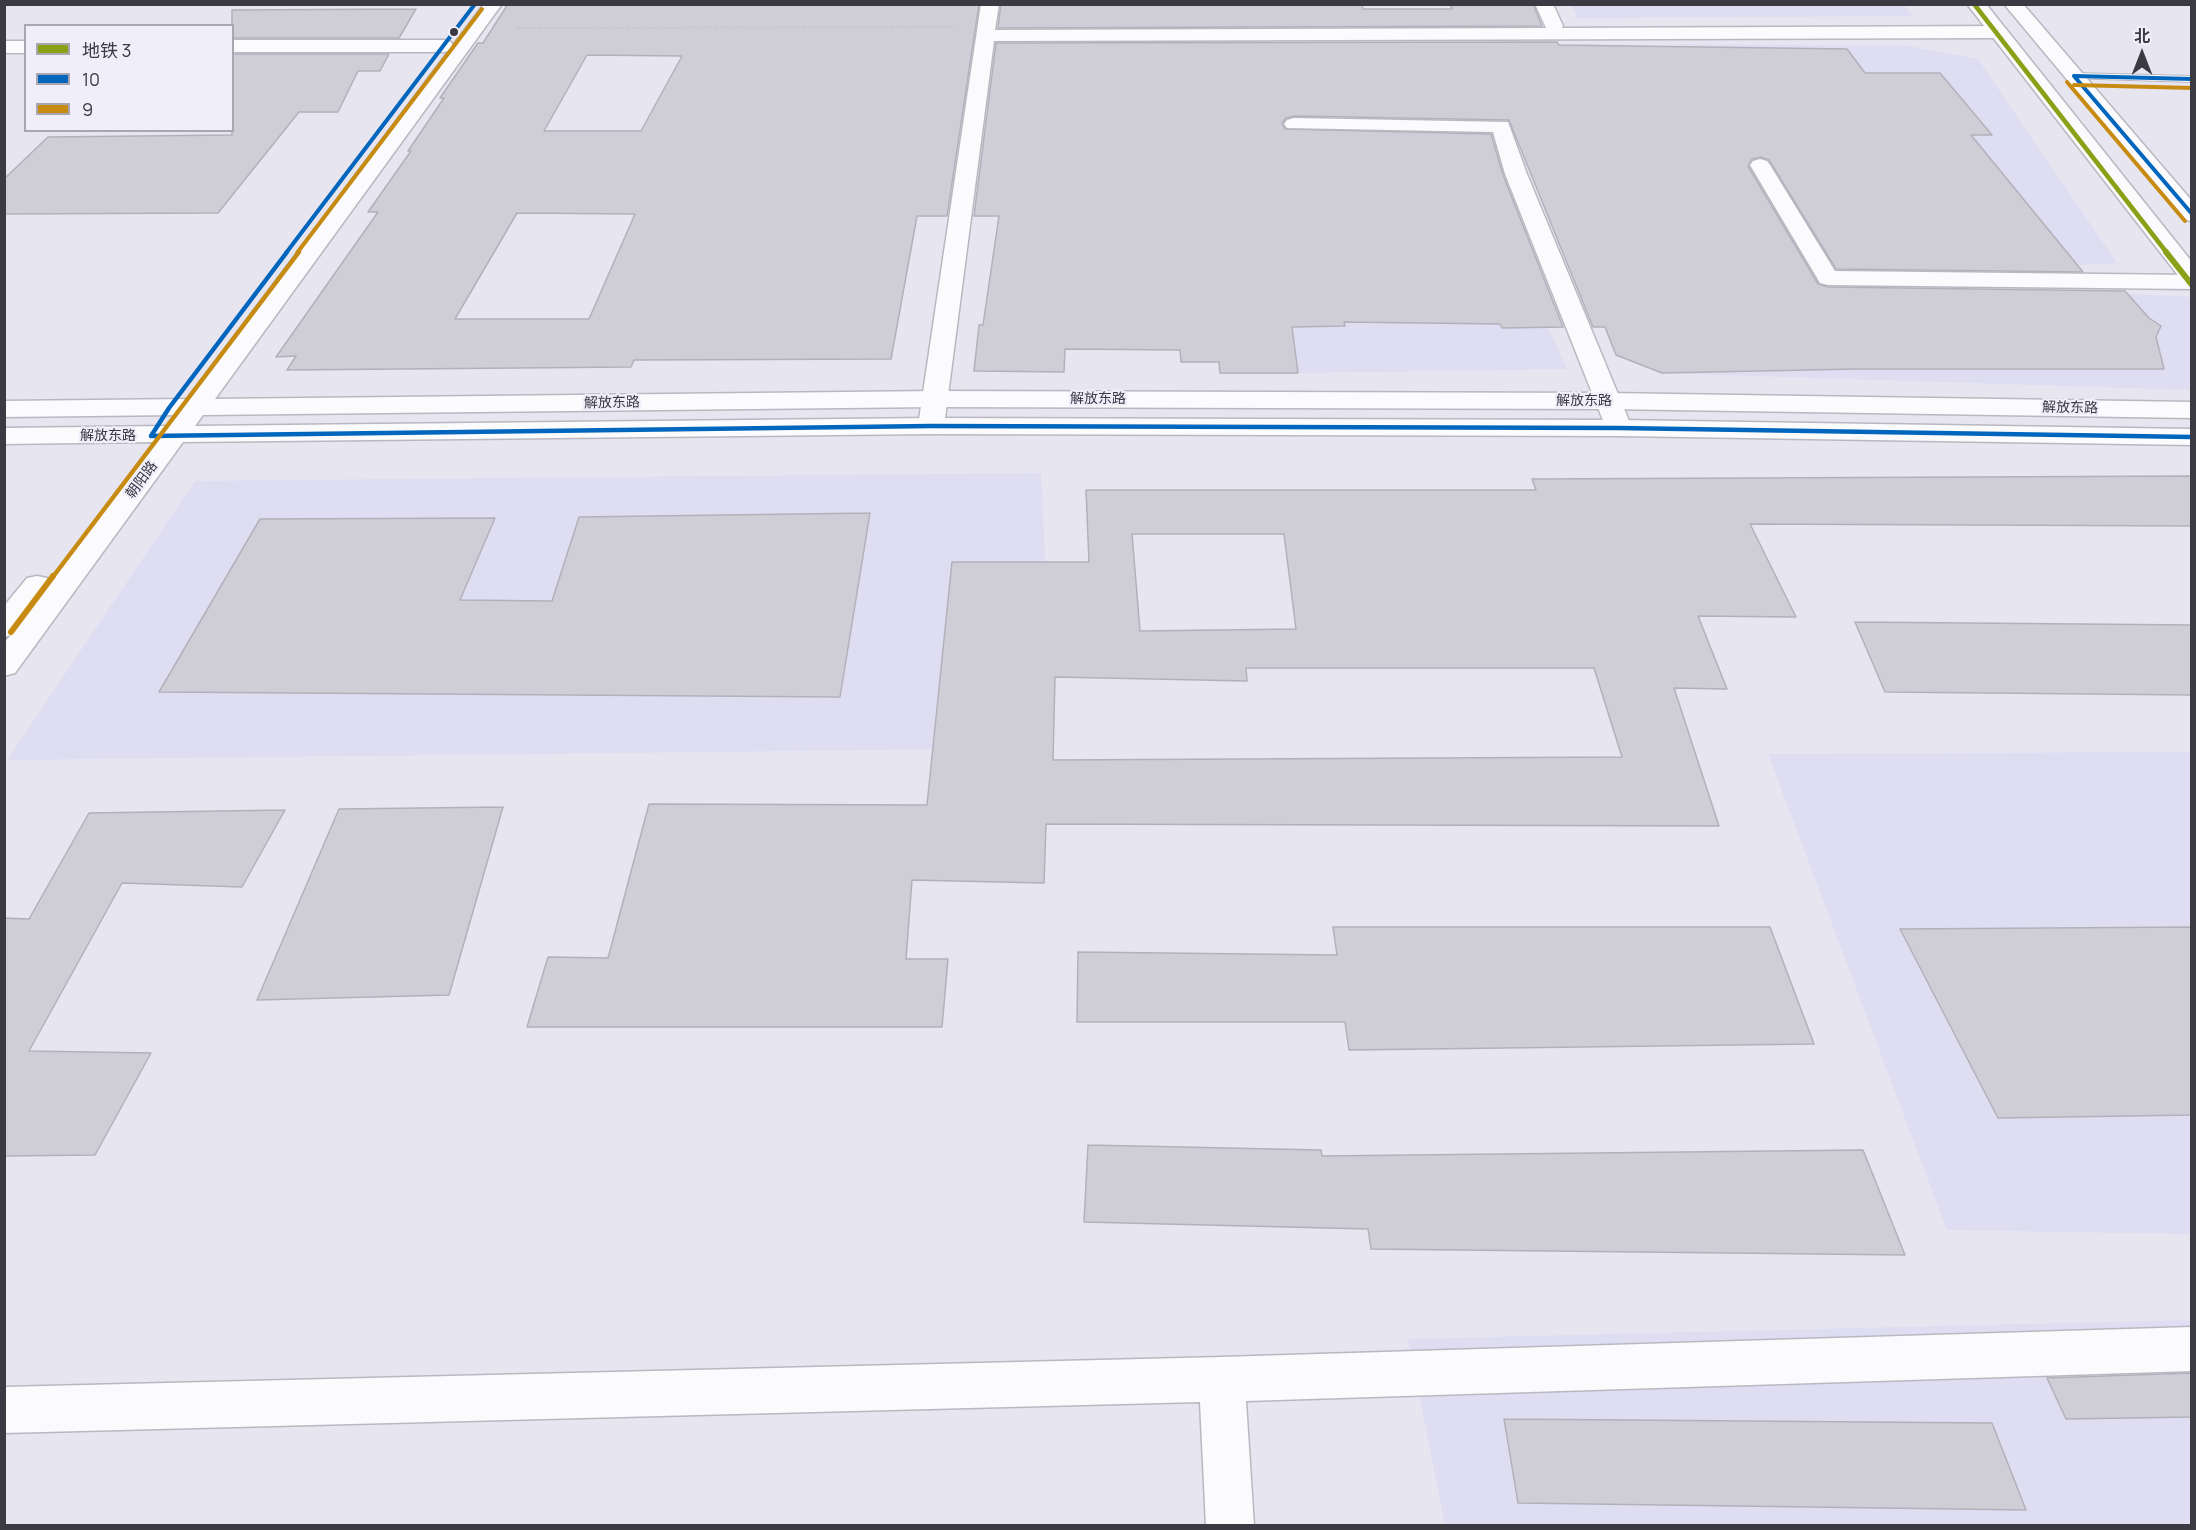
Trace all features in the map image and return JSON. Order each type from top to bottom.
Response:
[{"type":"street","name":"朝阳路","points":[[4,666],[164,435],[169,408],[444,46],[476,16],[493,4]]},
{"type":"street","points":[[931,426],[990,4]]},
{"type":"street","points":[[1544,4],[1554,26]]},
{"type":"street","points":[[1976,4],[2192,280]]},
{"type":"street","points":[[2013,4],[2192,215]]},
{"type":"street","name":"朝阳路","points":[[4,627],[164,435],[195,408],[476,16]]},
{"type":"street","points":[[987,31],[1999,32]]},
{"type":"street","points":[[234,46],[444,46]]},
{"type":"street","points":[[4,47],[24,47]]},
{"type":"street","points":[[1294,124],[1501,126],[1516,174],[1620,428]]},
{"type":"street","points":[[1760,165],[1828,278],[2192,280]]},
{"type":"street","name":"解放东路","points":[[4,409],[935,399],[1608,401],[2192,410]]},
{"type":"street","name":"解放东路","points":[[4,436],[931,426],[1620,428],[2192,437]]},
{"type":"street","points":[[4,1410],[1222,1379],[2192,1349]]},
{"type":"street","points":[[1222,1379],[1230,1526]]},
{"type":"lane","points":[[2074,76],[2192,79]]},
{"type":"path","points":[[476,16],[987,31]]},
{"type":"shaded area","points":[[1572,5],[1904,5],[1913,16],[1577,18]]},
{"type":"shaded area","points":[[1680,44],[1909,46],[1978,59],[2117,263],[1836,278],[2191,297],[2191,390],[1662,373],[1598,311],[1734,186],[1826,275]]},
{"type":"shaded area","points":[[1267,155],[1470,157],[1567,369],[1298,373]]},
{"type":"shaded area","points":[[1041,473],[1054,748],[7,760],[195,481]]},
{"type":"shaded area","points":[[2191,752],[2191,1234],[1947,1230],[1768,754]]},
{"type":"shaded area","points":[[2191,1320],[2191,1525],[1445,1525],[1408,1339]]},
{"type":"building","points":[[508,4],[979,4],[947,216],[917,216],[891,359],[634,360],[631,367],[287,370],[296,356],[276,357],[378,212],[368,212],[411,151],[408,151],[444,98],[440,98],[478,43],[483,43]],"holes":[[[587,55],[682,56],[641,131],[544,131]],[[517,213],[635,214],[589,319],[455,319]]]},
{"type":"building","points":[[1001,4],[1362,4],[1363,9],[1452,9],[1450,4],[1533,4],[1542,26],[998,28]]},
{"type":"building","points":[[416,9],[399,38],[234,38],[232,10]]},
{"type":"building","points":[[1557,42],[1559,45],[1847,49],[1865,73],[1940,73],[1992,135],[1971,135],[2083,272],[1836,269],[1769,160],[1761,157],[1752,159],[1748,166],[1818,284],[1828,287],[2125,291],[2149,318],[2161,326],[2156,337],[2164,369],[1856,369],[1662,373],[1616,355],[1605,327],[1593,327],[1509,120],[1294,116],[1286,118],[1282,123],[1285,129],[1491,134],[1503,175],[1563,327],[1502,328],[1500,324],[1344,322],[1345,326],[1292,327],[1298,373],[1220,373],[1219,362],[1181,362],[1180,350],[1065,349],[1064,372],[974,371],[979,325],[983,325],[999,216],[974,216],[996,43]]},
{"type":"building","points":[[234,54],[389,54],[380,71],[358,71],[338,112],[299,112],[218,213],[4,214],[4,179],[48,137],[232,135],[234,132]]},
{"type":"building","points":[[2192,476],[2192,526],[1750,524],[1796,617],[1698,616],[1727,689],[1674,688],[1719,826],[1046,824],[1044,883],[912,880],[906,959],[948,959],[942,1027],[527,1027],[548,957],[608,958],[649,804],[927,805],[952,562],[1089,562],[1086,490],[1536,490],[1532,479]],"holes":[[[1132,534],[1284,534],[1296,629],[1140,631]],[[1246,668],[1594,668],[1622,757],[1053,760],[1055,677],[1247,681]]]},
{"type":"building","points":[[870,513],[840,697],[159,692],[260,519],[495,518],[460,600],[552,601],[579,517]]},
{"type":"building","points":[[1855,622],[2192,625],[2192,695],[1885,692]]},
{"type":"building","points":[[503,807],[449,995],[257,1000],[339,809]]},
{"type":"building","points":[[285,810],[242,887],[122,883],[29,1051],[151,1053],[95,1155],[4,1156],[4,918],[29,919],[89,813]]},
{"type":"building","points":[[1333,927],[1770,927],[1814,1044],[1349,1050],[1345,1022],[1077,1022],[1078,952],[1337,955]]},
{"type":"building","points":[[2192,927],[2192,1115],[1998,1118],[1900,929]]},
{"type":"building","points":[[1088,1145],[1321,1150],[1322,1156],[1863,1150],[1905,1255],[1371,1249],[1368,1229],[1084,1222]]},
{"type":"building","points":[[2192,1373],[2192,1417],[2066,1419],[2047,1378]]},
{"type":"building","points":[[1504,1419],[1992,1423],[2026,1510],[1518,1503]]},
{"type":"metro line","name":"3","points":[[1974,4],[2192,285]]},
{"type":"transit line","name":"10","points":[[151,436],[169,408],[475,4]]},
{"type":"transit line","name":"9","points":[[11,632],[482,9]]},
{"type":"transit line","name":"10","points":[[2074,76],[2192,214]]},
{"type":"transit line","name":"10","points":[[2074,76],[2192,79]]},
{"type":"transit line","name":"9","points":[[2067,82],[2185,221]]},
{"type":"transit line","name":"9","points":[[2074,85],[2192,88]]},
{"type":"transit line","name":"10","points":[[151,436],[931,426],[1619,428],[2192,437]]}]
